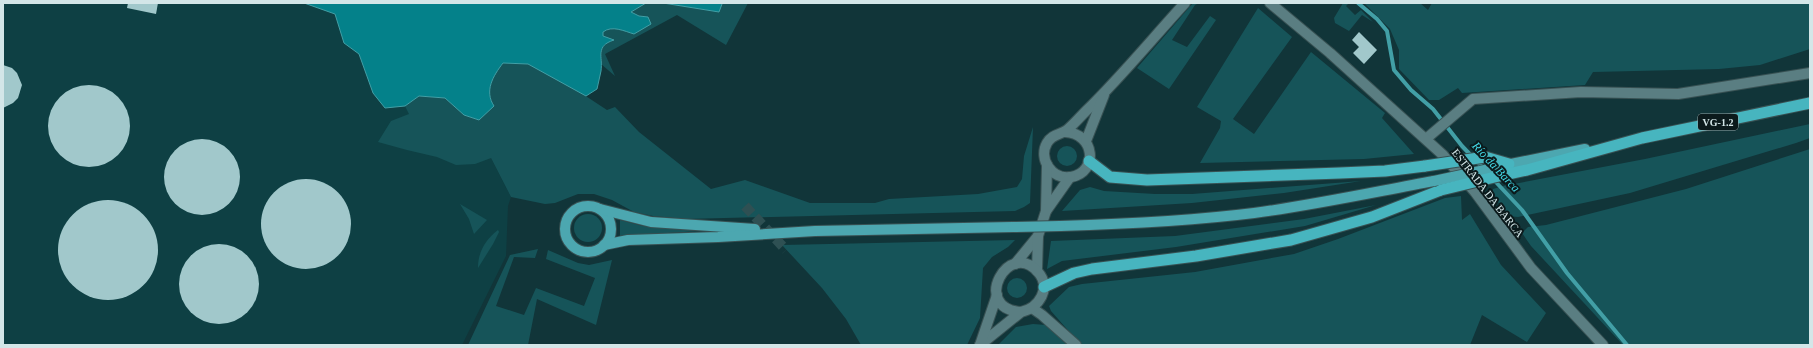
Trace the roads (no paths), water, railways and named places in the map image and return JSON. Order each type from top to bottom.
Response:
[{"type":"highway","name":"VG-1.2","points":[[1642,138],[1810,103]]},
{"type":"highway","points":[[1044,287],[1074,273],[1092,269],[1203,255],[1291,240],[1372,217],[1441,190],[1496,172],[1527,170],[1642,138]]},
{"type":"highway","points":[[1089,161],[1110,177],[1147,180],[1385,171],[1485,157],[1509,164]]},
{"type":"main road","points":[[815,230],[718,237],[628,240],[604,245],[591,252],[577,249],[567,239],[565,229],[567,218],[578,208],[592,206],[651,222],[719,227],[815,230],[1060,226],[1155,222],[1248,213],[1299,206],[1434,181],[1496,172],[1509,164],[1642,138]]},
{"type":"main road","points":[[600,209],[609,220],[611,227],[610,234],[604,245]]},
{"type":"street","points":[[1046,211],[1046,165],[1044,150],[1047,143],[1051,137],[1065,132],[1106,92],[1184,3]]},
{"type":"street","name":"ESTRADA DA BARCA","points":[[1270,3],[1427,138],[1475,192],[1531,268],[1603,345]]},
{"type":"street","points":[[1427,138],[1473,99],[1581,92],[1678,94],[1810,73]]},
{"type":"street","points":[[1086,142],[1106,92]]},
{"type":"street","points":[[1046,165],[1056,175],[1070,177],[1082,172],[1089,161],[1090,151],[1086,142],[1077,134],[1065,132]]},
{"type":"street","points":[[1037,271],[1038,236],[1046,211],[1070,177]]},
{"type":"street","points":[[980,345],[997,295],[996,287],[1000,276],[1008,267],[1015,264],[1038,236]]},
{"type":"street","points":[[980,345],[1021,312],[1032,308],[1042,297],[1044,287],[1043,281],[1037,271],[1031,266],[1015,264]]},
{"type":"street","points":[[997,295],[1004,305],[1015,311],[1021,312]]},
{"type":"street","points":[[1032,308],[1076,345]]},
{"type":"waterway","name":"Río da Barca","points":[[1358,3],[1377,19],[1387,31],[1394,70],[1411,90],[1433,109],[1462,146],[1484,169]]},
{"type":"waterway","name":"Río da Barca","points":[[1493,179],[1522,210],[1567,273],[1627,345]]},
{"type":"tunnel","points":[[745,206],[786,250]]}]
